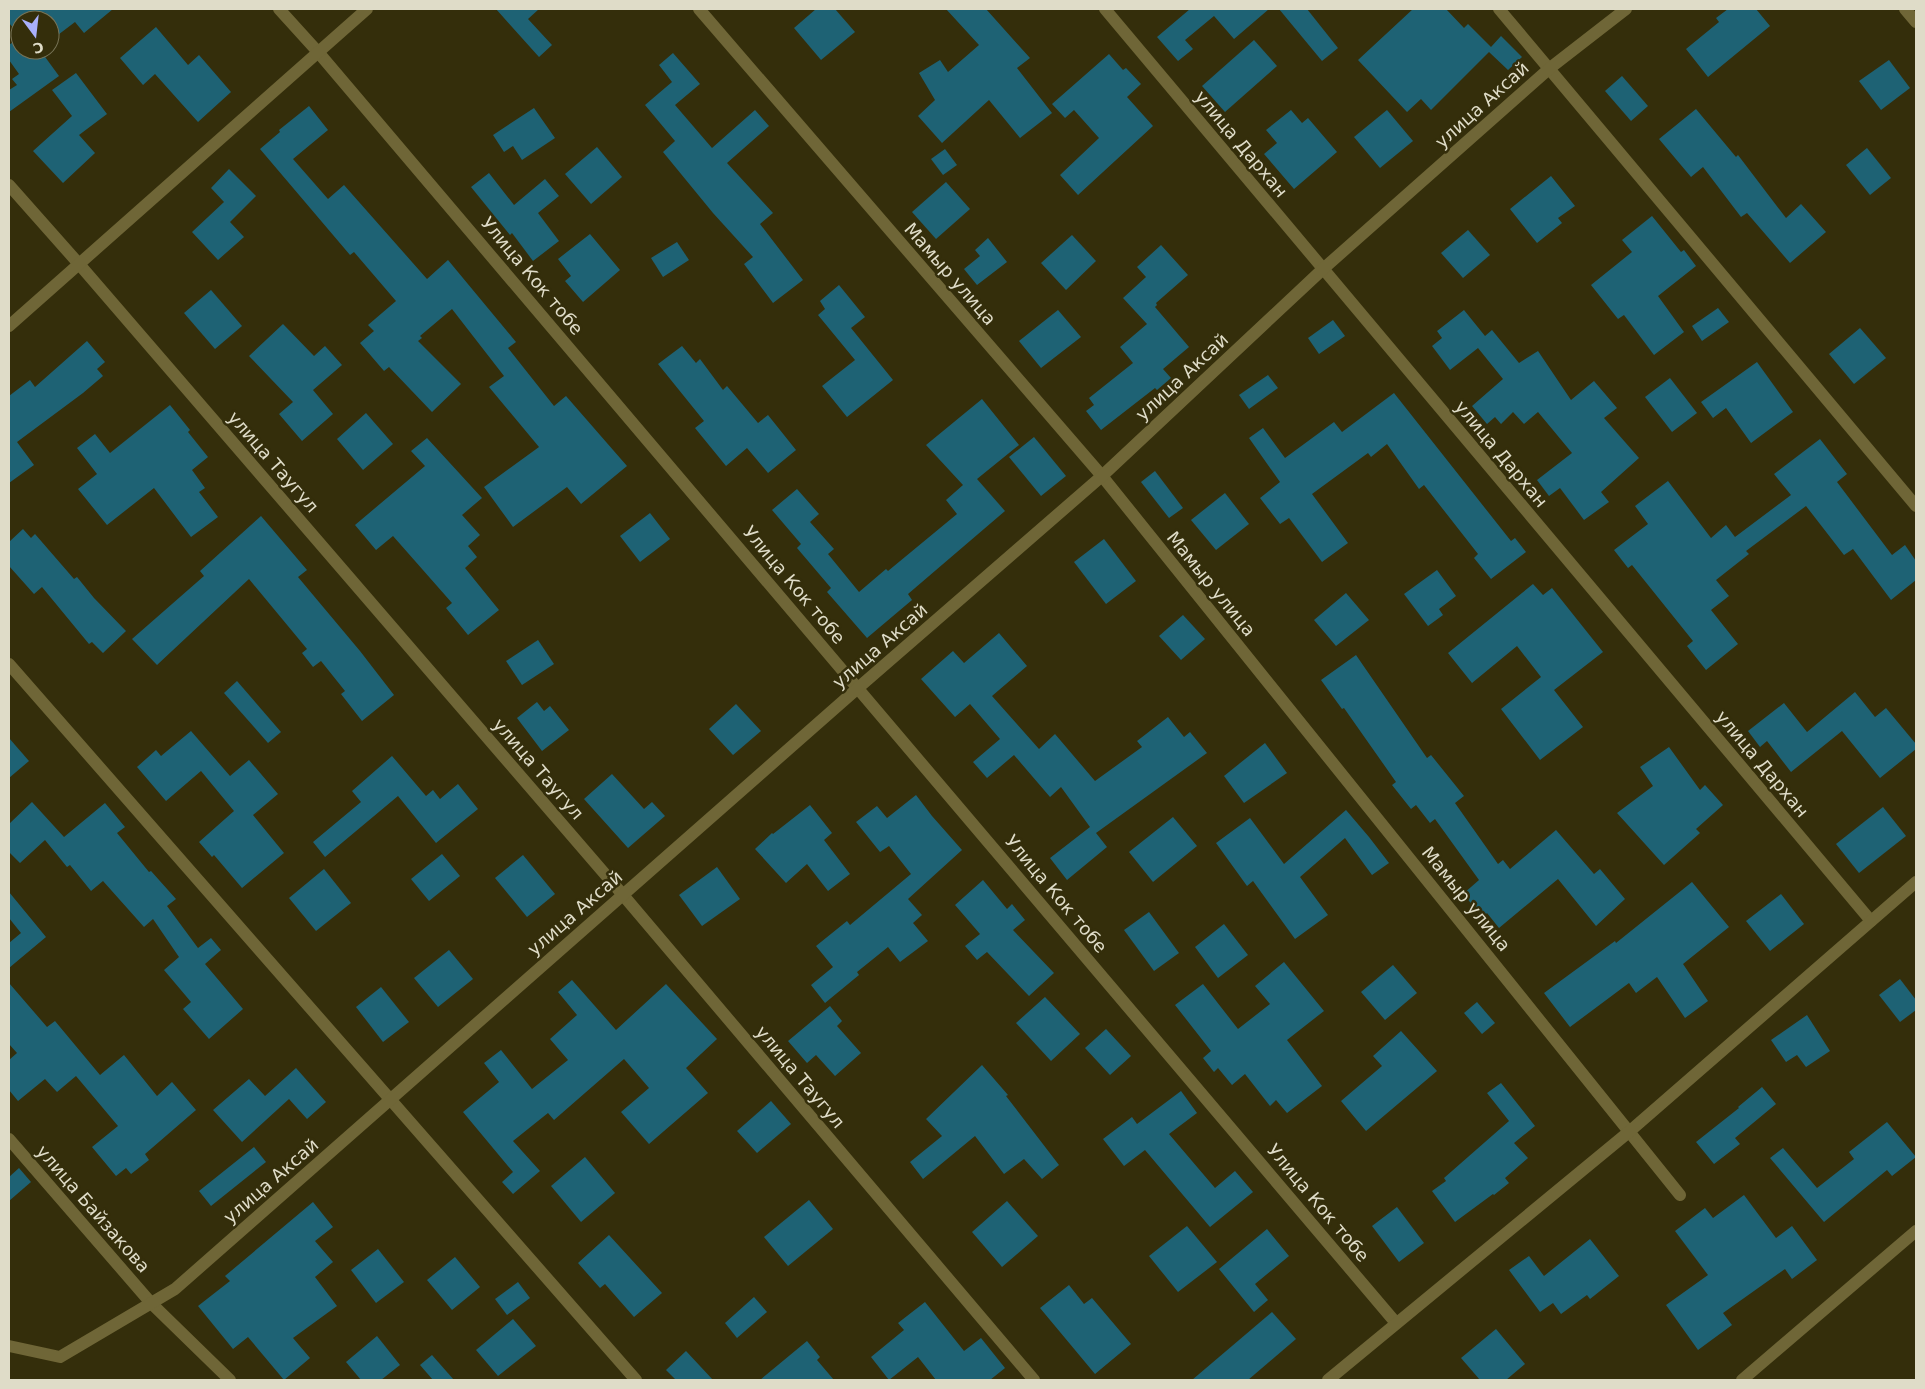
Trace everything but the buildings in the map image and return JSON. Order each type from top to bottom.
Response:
[{"type":"street","name":"Улица Кок тобе","points":[[279,9],[318,52],[1396,1323]]},
{"type":"street","points":[[9,326],[367,9]]},
{"type":"street","name":"Мамыр улица","points":[[699,9],[1102,476],[1680,1195]]},
{"type":"street","name":"улица Дархан","points":[[1105,9],[1871,921]]},
{"type":"street","points":[[1499,9],[1916,506]]},
{"type":"street","name":"улица Аксай","points":[[9,1346],[60,1357],[175,1289],[1102,476],[1323,269],[1550,68],[1626,9]]},
{"type":"street","points":[[1905,9],[1916,22]]},
{"type":"street","name":"улица Таугул","points":[[9,186],[79,264],[623,895],[1034,1380]]},
{"type":"street","points":[[9,664],[636,1380]]},
{"type":"street","points":[[1328,1380],[1630,1131],[1916,882]]},
{"type":"street","name":"улица Байзакова","points":[[9,1139],[151,1303],[230,1380]]},
{"type":"street","points":[[1742,1380],[1916,1231]]}]
